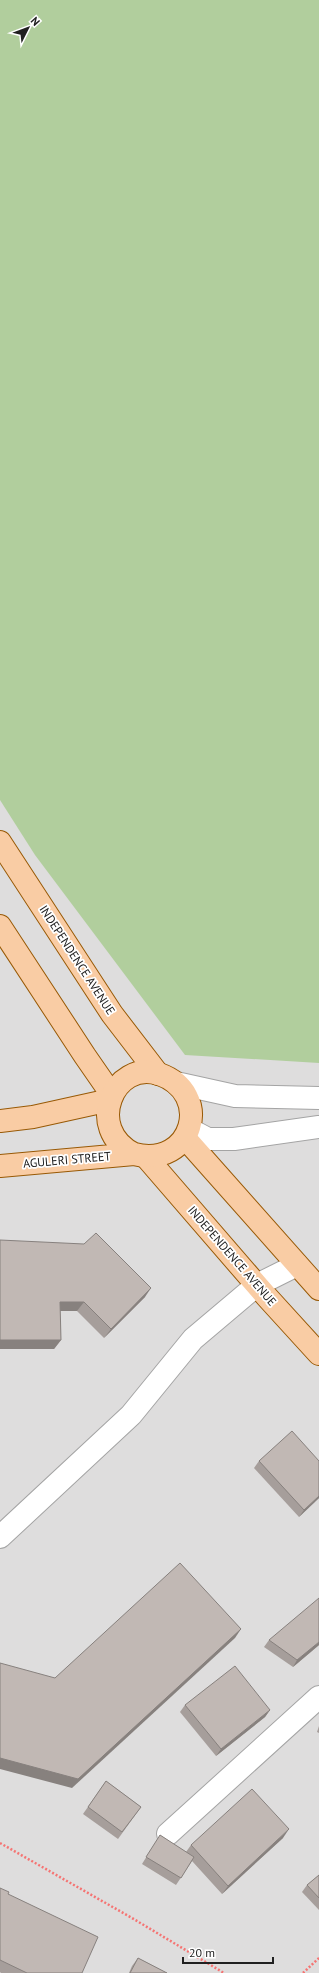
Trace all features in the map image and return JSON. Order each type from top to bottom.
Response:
[{"type":"main road","name":"INDEPENDENCE AVENUE","points":[[0,842],[112,1014],[167,1078],[185,1092],[190,1104],[191,1117],[187,1134]]},
{"type":"main road","points":[[0,926],[111,1097]]},
{"type":"main road","points":[[0,1121],[33,1116],[111,1097],[117,1087],[132,1076],[140,1074],[167,1078]]},
{"type":"main road","name":"INDEPENDENCE AVENUE","points":[[111,1097],[107,1116],[111,1132],[120,1145],[140,1155],[319,1354]]},
{"type":"main road","points":[[140,1155],[168,1153],[177,1147],[187,1134],[297,1266],[319,1289]]},
{"type":"main road","name":"AGULERI STREET","points":[[0,1166],[140,1155]]},
{"type":"street","points":[[167,1078],[234,1096],[319,1098]]},
{"type":"street","points":[[187,1134],[208,1139],[234,1139],[319,1127]]},
{"type":"street","points":[[0,1537],[131,1415],[193,1339],[257,1285],[297,1266]]},
{"type":"street","points":[[168,1834],[319,1697]]},
{"type":"path","points":[[0,1842],[224,1973]]},
{"type":"path","points":[[303,1973],[319,1958]]},
{"type":"shaded area","points":[[0,0],[319,0],[319,1973],[0,1973]]},
{"type":"green space","points":[[0,0],[319,0],[319,1063],[185,1055],[35,855],[0,800]]},
{"type":"building","points":[[96,1233],[151,1288],[111,1329],[84,1302],[60,1302],[61,1340],[0,1340],[0,1240],[84,1244]]},
{"type":"building","points":[[292,1431],[319,1461],[319,1496],[304,1510],[259,1461]]},
{"type":"building","points":[[180,1563],[241,1629],[78,1779],[0,1758],[0,1663],[55,1678]]},
{"type":"building","points":[[319,1598],[319,1642],[297,1660],[269,1640]]},
{"type":"building","points":[[235,1666],[270,1710],[221,1749],[185,1705]]},
{"type":"building","points":[[106,1781],[141,1807],[122,1832],[88,1807]]},
{"type":"building","points":[[252,1789],[289,1829],[228,1886],[191,1845]]},
{"type":"building","points":[[160,1835],[194,1857],[181,1878],[146,1857]]},
{"type":"building","points":[[319,1875],[319,1898],[307,1885]]},
{"type":"building","points":[[0,1888],[9,1892],[8,1894],[98,1937],[82,1973],[27,1973],[0,1960]]},
{"type":"building","points":[[138,1958],[167,1973],[130,1973]]}]
